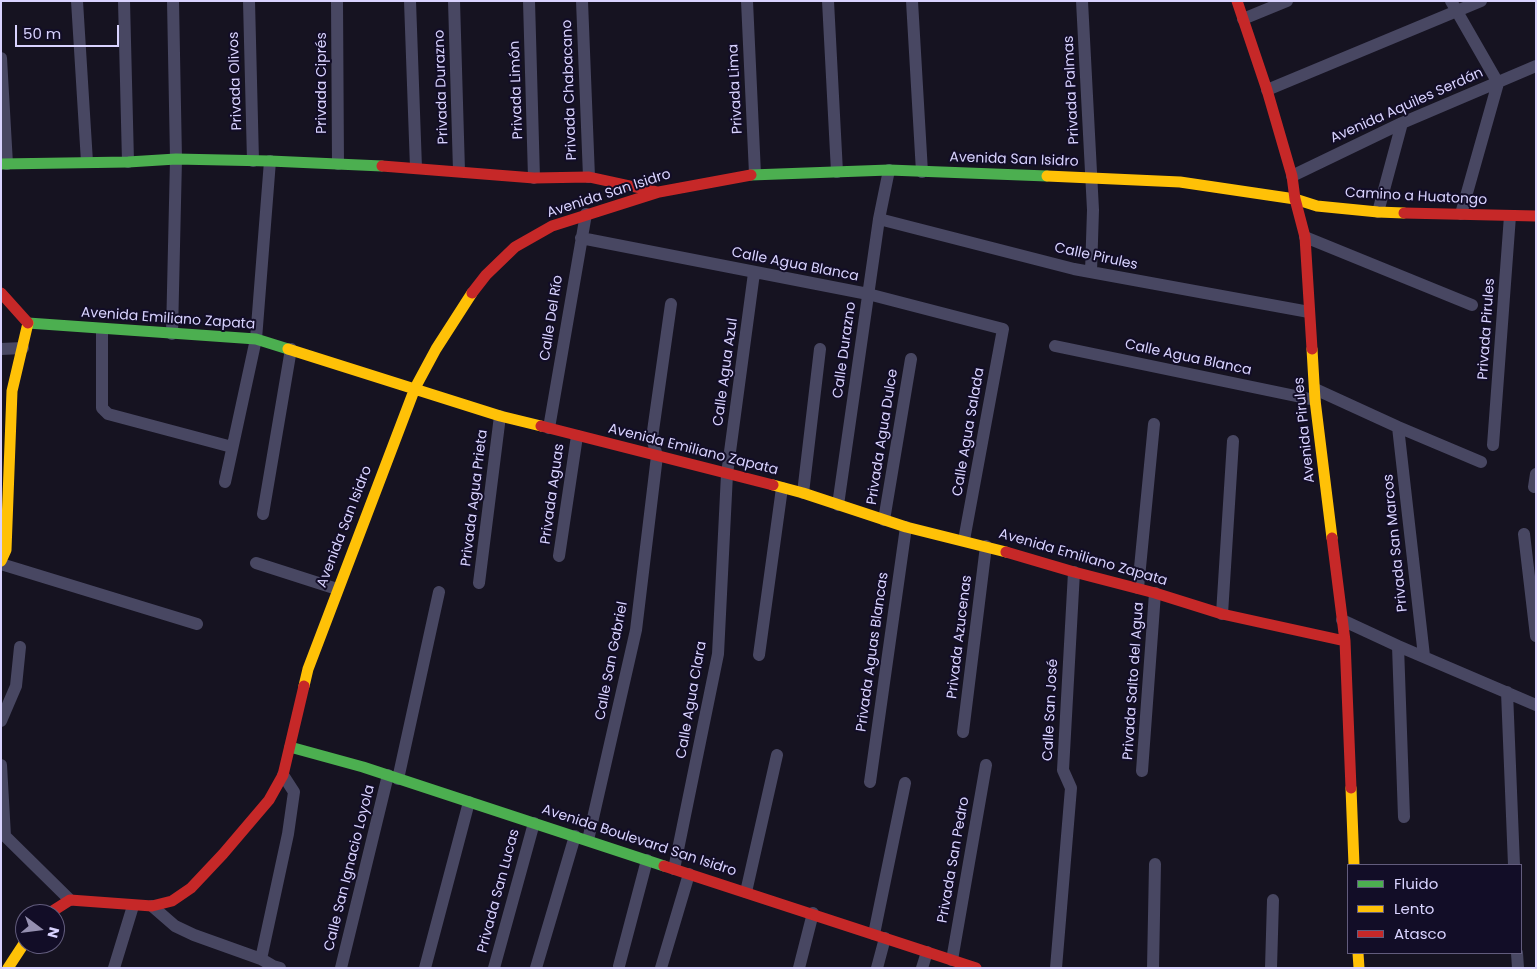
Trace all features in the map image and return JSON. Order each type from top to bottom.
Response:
[{"type":"main road","name":"Avenida Pirules","points":[[1237,1],[1268,90],[1292,176],[1295,199],[1305,237],[1315,394],[1345,641],[1354,864]]},
{"type":"main road","points":[[4,164],[128,162],[176,159],[270,161],[416,168],[534,178],[589,177],[629,184],[659,192]]},
{"type":"main road","name":"Avenida San Isidro","points":[[70,900],[133,906],[152,906],[172,901],[191,888],[269,800],[283,775],[308,669],[415,388],[462,306],[486,275],[515,247],[552,226],[586,214],[659,192],[756,174],[889,170],[1180,182],[1295,199]]},
{"type":"main road","name":"Camino a Huatongo","points":[[1295,199],[1317,206],[1378,212],[1536,216]]},
{"type":"main road","points":[[1,293],[28,324],[12,391],[5,459],[6,550],[1,562]]},
{"type":"main road","name":"Avenida Emiliano Zapata","points":[[28,324],[256,339],[500,416],[803,493],[906,527],[986,546],[1074,572],[1138,588],[1222,614],[1345,641]]},
{"type":"main road","name":"Avenida Boulevard San Isidro","points":[[290,747],[393,777],[976,968]]},
{"type":"main road","points":[[63,904],[70,900]]},
{"type":"main road","points":[[8,968],[17,954]]},
{"type":"main road","points":[[1358,954],[1359,968]]},
{"type":"street","points":[[76,1],[86,162]]},
{"type":"street","points":[[124,1],[128,162]]},
{"type":"street","points":[[172,334],[176,159],[173,1]]},
{"type":"street","name":"Privada Olivos","points":[[249,1],[253,161]]},
{"type":"street","name":"Privada Ciprés","points":[[337,1],[338,164]]},
{"type":"street","points":[[410,1],[416,168]]},
{"type":"street","name":"Privada Durazno","points":[[454,1],[460,171]]},
{"type":"street","name":"Privada Limón","points":[[529,1],[534,178]]},
{"type":"street","name":"Privada Chabacano","points":[[582,1],[589,177]]},
{"type":"street","name":"Privada Lima","points":[[748,1],[756,174]]},
{"type":"street","points":[[828,1],[836,172]]},
{"type":"street","points":[[912,1],[922,172]]},
{"type":"street","name":"Privada Palmas","points":[[1082,1],[1094,229],[1091,272]]},
{"type":"street","points":[[1243,19],[1287,1]]},
{"type":"street","points":[[1268,90],[1454,6],[1481,1]]},
{"type":"street","points":[[1454,6],[1498,83],[1461,214]]},
{"type":"street","points":[[1,58],[4,164]]},
{"type":"street","name":"Avenida Aquiles Serdán","points":[[1292,176],[1336,153],[1402,123],[1536,66]]},
{"type":"street","points":[[1378,212],[1402,123]]},
{"type":"street","points":[[225,482],[256,339],[270,161]]},
{"type":"street","name":"Calle Durazno","points":[[838,505],[879,219],[889,170]]},
{"type":"street","name":"Calle Del Río","points":[[549,428],[586,214]]},
{"type":"street","name":"Privada Pirules","points":[[1493,445],[1510,216]]},
{"type":"street","name":"Calle Pirules","points":[[879,219],[1091,272],[1309,312]]},
{"type":"street","points":[[1305,237],[1472,305]]},
{"type":"street","name":"Calle Agua Blanca","points":[[581,238],[868,294],[1003,329]]},
{"type":"street","name":"Calle Agua Azul","points":[[727,474],[754,273]]},
{"type":"street","name":"Calle San Gabriel","points":[[588,840],[636,630],[657,456],[652,438],[671,304]]},
{"type":"street","points":[[102,329],[102,408],[108,414],[232,448]]},
{"type":"street","name":"Calle Agua Salada","points":[[964,540],[1003,329]]},
{"type":"street","name":"Calle Agua Blanca","points":[[1055,346],[1315,394],[1481,462]]},
{"type":"street","points":[[1,349],[22,348]]},
{"type":"street","points":[[263,514],[291,349]]},
{"type":"street","points":[[803,493],[820,349]]},
{"type":"street","name":"Privada Agua Dulce","points":[[884,520],[911,359]]},
{"type":"street","name":"Privada Agua Prieta","points":[[479,583],[500,416]]},
{"type":"street","points":[[1138,588],[1154,424]]},
{"type":"street","name":"Privada San Marcos","points":[[1398,427],[1424,656]]},
{"type":"street","name":"Privada Aguas","points":[[559,556],[577,436]]},
{"type":"street","points":[[1222,614],[1232,442]]},
{"type":"street","name":"Calle Agua Clara","points":[[674,869],[718,654],[727,474]]},
{"type":"street","points":[[759,655],[782,488]]},
{"type":"street","name":"Privada Aguas Blancas","points":[[870,782],[906,527]]},
{"type":"street","points":[[1524,534],[1536,636]]},
{"type":"street","name":"Privada Azucenas","points":[[963,732],[986,546]]},
{"type":"street","points":[[1,562],[197,624]]},
{"type":"street","points":[[256,563],[338,590]]},
{"type":"street","name":"Calle San José","points":[[1056,968],[1071,788],[1063,770],[1074,572]]},
{"type":"street","name":"Calle San Ignacio Loyola","points":[[341,968],[393,777],[439,592]]},
{"type":"street","name":"Privada Salto del Agua","points":[[1142,771],[1155,593]]},
{"type":"street","points":[[1342,620],[1536,705]]},
{"type":"street","points":[[1398,646],[1404,817]]},
{"type":"street","points":[[1,721],[16,686],[20,647]]},
{"type":"street","points":[[1507,692],[1514,864]]},
{"type":"street","points":[[746,892],[777,755]]},
{"type":"street","points":[[1,765],[3,838],[70,900]]},
{"type":"street","name":"Privada San Pedro","points":[[952,960],[986,765]]},
{"type":"street","points":[[261,958],[288,834],[294,792],[283,775]]},
{"type":"street","points":[[877,968],[880,936],[904,783]]},
{"type":"street","points":[[425,968],[469,802]]},
{"type":"street","name":"Privada San Lucas","points":[[494,968],[534,823]]},
{"type":"street","points":[[536,968],[575,836]]},
{"type":"street","points":[[619,966],[647,860]]},
{"type":"street","points":[[1154,968],[1155,864]]},
{"type":"street","points":[[661,968],[689,874]]},
{"type":"street","points":[[1271,968],[1273,900]]},
{"type":"street","points":[[114,968],[133,906]]},
{"type":"street","points":[[152,906],[175,926],[194,935],[261,958],[275,967]]},
{"type":"street","points":[[799,968],[813,914]]},
{"type":"street","points":[[922,968],[927,952]]},
{"type":"street","points":[[1517,954],[1518,968]]},
{"type":"traffic: fast","points":[[1,164],[128,162],[176,159],[382,166]]},
{"type":"traffic: fast","points":[[751,175],[889,170],[1047,176]]},
{"type":"traffic: fast","points":[[28,323],[256,339],[288,349]]},
{"type":"traffic: fast","points":[[290,747],[363,767],[664,866]]},
{"type":"traffic: slow","points":[[1047,176],[1180,182],[1295,199],[1317,206],[1404,213]]},
{"type":"traffic: slow","points":[[304,686],[308,669],[415,388],[436,349],[472,293]]},
{"type":"traffic: slow","points":[[1,561],[6,550],[12,391],[28,323]]},
{"type":"traffic: slow","points":[[288,349],[500,416],[541,426]]},
{"type":"traffic: slow","points":[[1312,349],[1315,400],[1332,538]]},
{"type":"traffic: slow","points":[[773,485],[906,527],[1006,552]]},
{"type":"traffic: slow","points":[[1351,788],[1354,864]]},
{"type":"traffic: slow","points":[[8,968],[17,954]]},
{"type":"traffic: slow","points":[[1358,954],[1359,968]]},
{"type":"traffic: jam","points":[[1237,1],[1267,90],[1292,176],[1295,199],[1305,237],[1312,349]]},
{"type":"traffic: jam","points":[[382,166],[534,178],[589,177],[658,192]]},
{"type":"traffic: jam","points":[[472,293],[486,275],[515,247],[552,226],[659,192],[751,175]]},
{"type":"traffic: jam","points":[[1404,213],[1536,216]]},
{"type":"traffic: jam","points":[[1,293],[28,323]]},
{"type":"traffic: jam","points":[[541,426],[773,485]]},
{"type":"traffic: jam","points":[[1332,538],[1345,641],[1351,788]]},
{"type":"traffic: jam","points":[[1006,552],[1155,593],[1222,614],[1345,641]]},
{"type":"traffic: jam","points":[[64,904],[70,900],[152,906],[172,901],[191,888],[269,800],[283,775],[304,686]]},
{"type":"traffic: jam","points":[[664,866],[976,968]]}]
